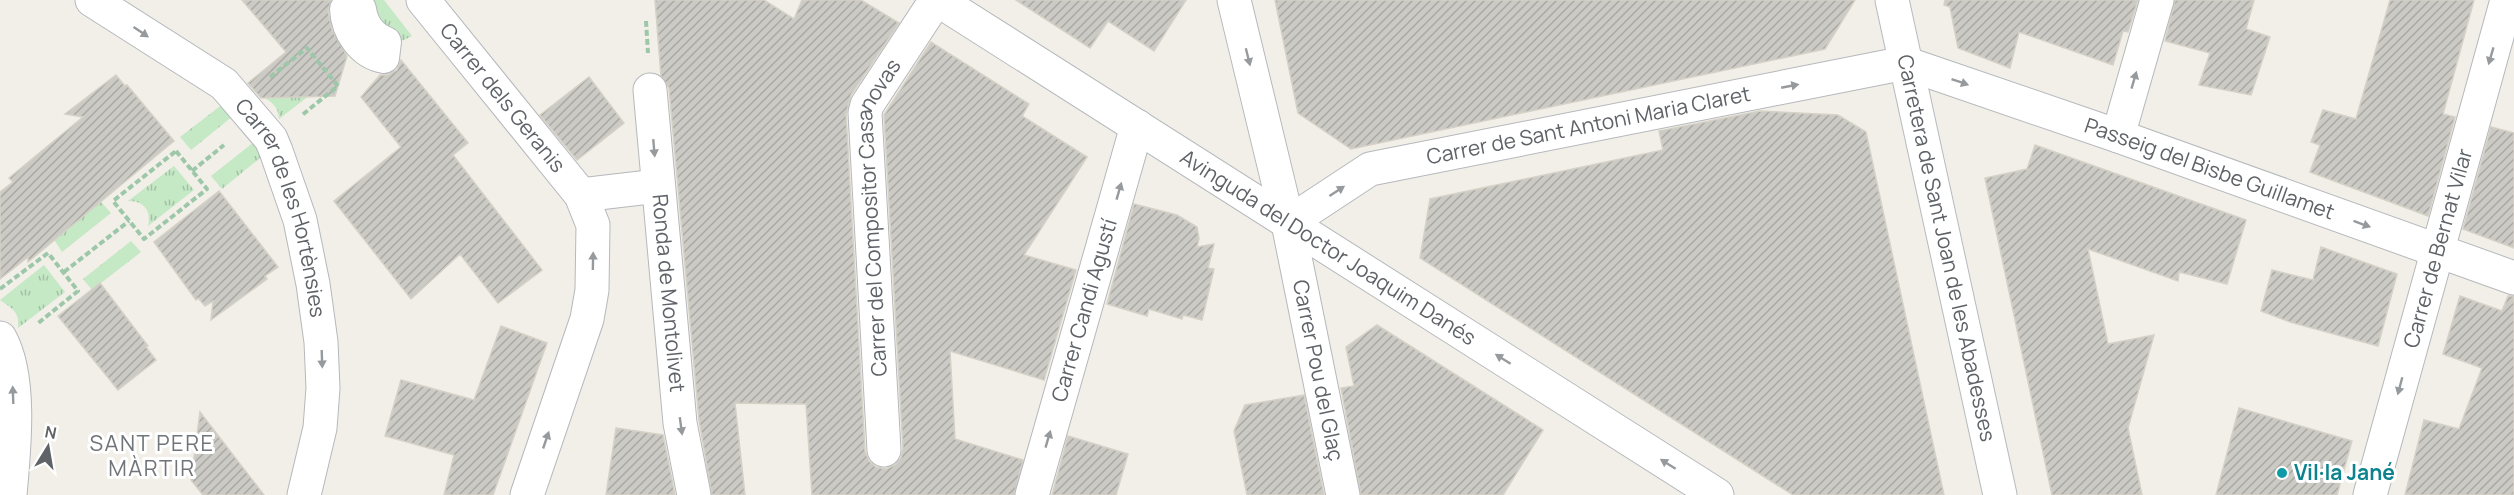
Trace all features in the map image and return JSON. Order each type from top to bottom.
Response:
[{"type":"street","name":"Carrer de les Hortènsies","points":[[92,0],[224,84],[271,140],[276,151],[300,220],[313,284],[321,342],[320,428],[304,495]]},
{"type":"street","name":"Carrer dels Geranis","points":[[423,0],[581,195],[593,225],[592,290],[587,319],[527,495]]},
{"type":"street","name":"Avinguda del Doctor Joaquim Danés","points":[[937,0],[1717,495]]},
{"type":"street","name":"Carrer del Compositor Casanovas","points":[[884,450],[865,113],[867,105],[937,0]]},
{"type":"street","name":"Carrer Pou del Glaç","points":[[1234,0],[1288,223],[1343,495]]},
{"type":"street","name":"Carretera de Sant Joan de les Abadesses","points":[[1892,0],[1922,128],[2000,495]]},
{"type":"street","points":[[2118,136],[2157,0]]},
{"type":"street","name":"Carrer de Bernat Vilar","points":[[2370,495],[2507,0]]},
{"type":"street","name":"Carrer de Sant Antoni Maria Claret","points":[[1288,223],[1370,169],[1905,63]]},
{"type":"street","name":"Passeig del Bisbe Guillamet","points":[[1905,63],[2118,136],[2514,278]]},
{"type":"street","name":"Ronda de Montolivet","points":[[650,90],[680,423],[694,495]]},
{"type":"street","name":"Carrer Candi Agustí","points":[[1032,495],[1137,126]]},
{"type":"street","points":[[581,195],[658,186]]},
{"type":"street","points":[[0,338],[10,358],[13,384],[10,495]]},
{"type":"path","points":[[300,54],[307,48],[338,86],[331,91]]},
{"type":"path","points":[[176,151],[192,171],[207,189],[144,239],[113,201],[176,151]]},
{"type":"path","points":[[192,171],[201,163]]},
{"type":"path","points":[[64,272],[129,220]]},
{"type":"path","points":[[0,289],[48,253],[78,291],[70,297]]},
{"type":"green space","points":[[364,0],[384,0],[412,36],[394,41]]},
{"type":"green space","points":[[323,85],[279,119],[274,105],[261,96]]},
{"type":"green space","points":[[223,106],[233,116],[191,150],[180,137]]},
{"type":"green space","points":[[254,142],[262,155],[260,158],[222,189],[211,176]]},
{"type":"green space","points":[[174,166],[194,190],[148,226],[149,216],[146,208],[134,201],[128,201]]},
{"type":"green space","points":[[100,201],[111,213],[62,252],[53,238]]},
{"type":"green space","points":[[131,241],[141,252],[92,290],[83,279]]},
{"type":"green space","points":[[44,265],[65,292],[18,328],[16,314],[0,300]]},
{"type":"building","points":[[242,0],[331,0],[328,11],[332,30],[347,56],[335,96],[261,98],[248,83],[286,52]]},
{"type":"building","points":[[655,0],[764,0],[794,19],[802,0],[861,0],[899,23],[851,95],[846,114],[865,451],[869,461],[876,467],[886,469],[895,465],[901,458],[903,449],[884,115],[931,42],[1029,104],[1022,116],[1087,157],[1024,255],[1076,270],[1044,380],[950,351],[955,439],[1023,460],[1014,495],[812,495],[806,404],[735,403],[745,495],[712,495],[699,420],[669,88],[661,76]]},
{"type":"building","points":[[1016,0],[1186,0],[1154,51],[1108,21],[1090,48]]},
{"type":"building","points":[[1275,0],[1855,0],[1825,49],[1351,149],[1298,113]]},
{"type":"building","points":[[1945,0],[2138,0],[2128,32],[2123,31],[2113,65],[2019,32],[2010,68],[1958,48],[1950,7],[1944,5]]},
{"type":"building","points":[[2175,0],[2254,0],[2246,29],[2270,37],[2251,95],[2199,85],[2210,53],[2165,41]]},
{"type":"building","points":[[2390,0],[2474,0],[2443,114],[2455,117],[2428,216],[2310,172],[2320,145],[2311,142],[2323,110],[2356,119]]},
{"type":"building","points":[[401,60],[468,143],[453,155],[542,270],[498,303],[460,254],[411,299],[334,201],[401,147],[361,97],[380,75],[388,75],[397,70]]},
{"type":"building","points":[[116,75],[174,141],[28,262],[28,257],[0,279],[0,192],[13,182],[9,178],[83,117],[65,114]]},
{"type":"building","points":[[589,77],[624,123],[577,160],[540,115]]},
{"type":"building","points":[[1760,111],[1838,115],[1866,132],[1944,495],[1793,495],[1420,258],[1430,199],[1663,150],[1659,131]]},
{"type":"building","points":[[2491,127],[2514,133],[2514,248],[2463,229]]},
{"type":"building","points":[[2035,145],[2246,220],[2227,284],[2179,272],[2178,281],[2088,249],[2108,344],[2154,335],[2128,428],[2142,495],[2052,495],[1985,178],[2027,169]]},
{"type":"building","points":[[219,191],[278,267],[265,276],[267,279],[211,320],[213,301],[205,306],[198,298],[196,300],[154,242]]},
{"type":"building","points":[[1134,204],[1177,215],[1197,227],[1199,239],[1197,247],[1214,244],[1208,268],[1214,269],[1202,320],[1183,315],[1182,319],[1149,309],[1147,316],[1107,304]]},
{"type":"building","points":[[2321,247],[2397,274],[2378,346],[2290,322],[2261,311],[2272,270],[2313,280]]},
{"type":"building","points":[[100,283],[156,360],[118,390],[58,316]]},
{"type":"building","points":[[2460,296],[2502,311],[2508,296],[2514,296],[2514,495],[2405,495],[2424,420],[2459,429],[2482,368],[2443,354]]},
{"type":"building","points":[[1377,325],[1543,430],[1503,495],[1361,495],[1341,388],[1354,386],[1346,347]]},
{"type":"building","points":[[501,326],[547,343],[493,495],[444,495],[454,455],[385,436],[401,380],[474,400]]},
{"type":"building","points":[[1304,395],[1324,495],[1247,495],[1234,431],[1245,405]]},
{"type":"building","name":"Vil·la Jané","points":[[2239,408],[2352,441],[2337,495],[2216,495]]},
{"type":"building","points":[[200,412],[264,495],[203,495],[191,480]]},
{"type":"building","points":[[616,428],[663,435],[675,495],[606,495]]},
{"type":"building","points":[[1068,436],[1128,454],[1116,495],[1052,495]]},
{"type":"place","name":"Vil·la Jané","points":[[2282,473]]},
{"type":"district","name":"SANT PERE MÀRTIR","points":[[152,456]]}]
